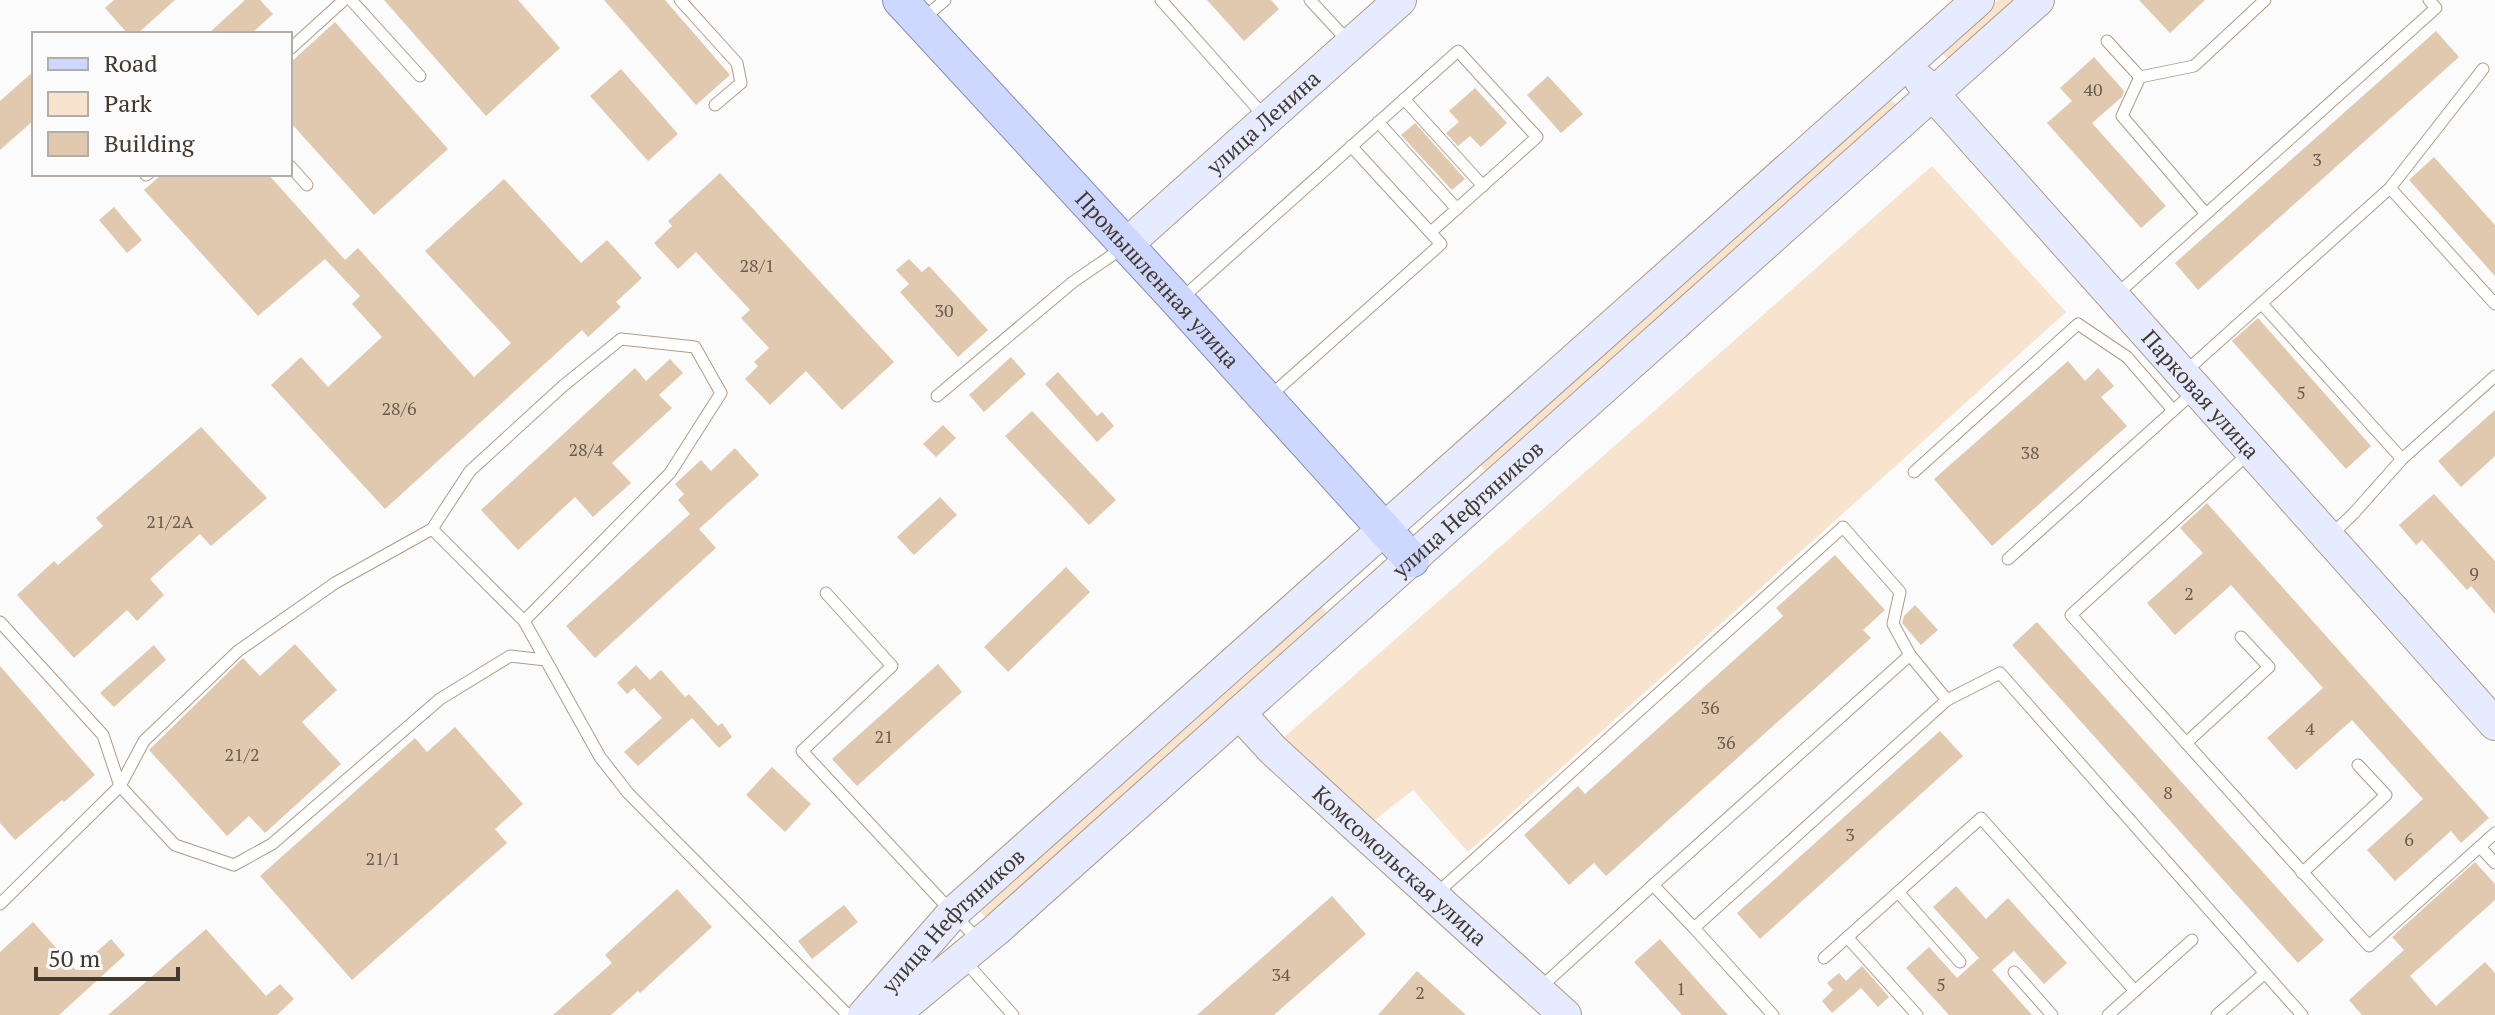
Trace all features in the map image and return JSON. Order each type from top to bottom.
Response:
[{"type":"main road","name":"улица Нефтяников","points":[[864,1015],[953,913],[1978,0]]},
{"type":"main road","name":"улица Нефтяников","points":[[893,1015],[972,951],[2038,0]]},
{"type":"main road","name":"улица Ленина","points":[[1126,245],[1351,44],[1389,5]]},
{"type":"main road","name":"Промышленная улица","points":[[921,7],[1126,245],[1412,560]]},
{"type":"main road","name":"Парковая улица","points":[[1906,64],[2114,297],[2184,391],[2251,451],[2495,724]]},
{"type":"main road","name":"Комсомольская улица","points":[[1239,713],[1284,759],[1547,1002]]},
{"type":"lane","points":[[292,47],[344,0]]},
{"type":"lane","points":[[351,0],[420,76]]},
{"type":"lane","points":[[680,0],[737,63],[741,83],[715,105]]},
{"type":"lane","points":[[1161,0],[1267,119]]},
{"type":"lane","points":[[1310,0],[1351,44]]},
{"type":"lane","points":[[2140,77],[2194,66],[2265,0]]},
{"type":"lane","points":[[2114,297],[2436,8],[2429,0]]},
{"type":"lane","points":[[2107,41],[2140,77]]},
{"type":"lane","points":[[1178,301],[1458,51],[1537,137],[1431,232]]},
{"type":"lane","points":[[2008,559],[2184,391],[2262,304],[2390,188],[2483,69]]},
{"type":"lane","points":[[2140,77],[2122,116],[2206,214]]},
{"type":"lane","points":[[1404,99],[1483,186]]},
{"type":"lane","points":[[1378,122],[1457,209]]},
{"type":"lane","points":[[1267,399],[1441,244],[1351,146]]},
{"type":"lane","points":[[292,168],[307,185]]},
{"type":"lane","points":[[2390,188],[2495,304]]},
{"type":"lane","points":[[937,396],[1073,282],[1126,245]]},
{"type":"lane","points":[[2262,304],[2402,459]]},
{"type":"lane","points":[[1914,472],[2078,324],[2184,391]]},
{"type":"lane","points":[[0,904],[120,786],[144,741],[238,651],[335,583],[432,529],[470,471],[563,386],[621,339],[695,347],[721,393],[670,473],[524,621]]},
{"type":"lane","points":[[2328,537],[2402,459],[2495,376]]},
{"type":"lane","points":[[2251,451],[2071,615],[2369,946],[2495,833]]},
{"type":"lane","points":[[1434,896],[1843,527],[1900,592],[1893,624],[1910,655],[1947,700]]},
{"type":"lane","points":[[432,529],[524,621],[600,757],[628,793],[848,1015]]},
{"type":"lane","points":[[826,593],[892,666],[802,751],[953,913],[972,951],[1013,1015]]},
{"type":"lane","points":[[0,622],[103,735],[120,786],[175,845],[234,865],[272,844],[440,699],[510,656],[546,660]]},
{"type":"lane","points":[[2186,743],[2269,667],[2241,637]]},
{"type":"lane","points":[[1547,1002],[1653,885],[1910,655]]},
{"type":"lane","points":[[1694,928],[1947,700],[2000,673],[2302,1015]]},
{"type":"lane","points":[[2302,873],[2386,795],[2358,765]]},
{"type":"lane","points":[[1824,958],[1981,818],[2135,991]]},
{"type":"lane","points":[[2480,847],[2495,863]]},
{"type":"lane","points":[[1653,885],[1773,1015]]},
{"type":"lane","points":[[1898,892],[1960,962]]},
{"type":"lane","points":[[1847,937],[1917,1015]]},
{"type":"lane","points":[[2108,1015],[2192,940]]},
{"type":"lane","points":[[2014,972],[2052,1015]]},
{"type":"lane","points":[[2217,1015],[2265,973]]},
{"type":"green space","points":[[1998,0],[2015,0],[1948,60],[1941,51]]},
{"type":"green space","points":[[1889,97],[1897,106],[1487,472],[1479,464]]},
{"type":"green space","points":[[1932,166],[2066,312],[1468,852],[1413,790],[1366,827],[1281,740]]},
{"type":"green space","points":[[1322,607],[1329,615],[986,918],[978,909]]},
{"type":"building","points":[[114,0],[175,0],[139,32],[126,32],[105,8]]},
{"type":"building","points":[[245,0],[260,0],[273,14],[253,32],[210,32]]},
{"type":"building","points":[[384,0],[518,0],[560,48],[486,116]]},
{"type":"building","points":[[604,0],[665,0],[730,75],[696,105]]},
{"type":"building","points":[[1207,0],[1271,0],[1279,9],[1244,41]]},
{"type":"building","points":[[2139,0],[2205,0],[2170,33]]},
{"type":"building","points":[[335,22],[448,149],[374,215],[292,124],[292,61]]},
{"type":"building","points":[[2436,31],[2459,57],[2198,290],[2175,263]]},
{"type":"building","points":[[2094,57],[2124,91],[2122,97],[2092,123],[2166,206],[2141,228],[2047,123],[2072,101],[2060,88]]},
{"type":"building","points":[[621,69],[678,134],[648,161],[590,96]]},
{"type":"building","points":[[32,73],[32,122],[0,150],[0,101]]},
{"type":"building","points":[[1548,76],[1583,114],[1561,133],[1527,95]]},
{"type":"building","points":[[1475,88],[1507,123],[1481,147],[1470,136],[1458,146],[1446,133],[1459,122],[1449,111]]},
{"type":"building","points":[[1415,123],[1465,179],[1452,190],[1401,135]]},
{"type":"building","points":[[2434,157],[2495,225],[2495,276],[2409,180]]},
{"type":"building","points":[[720,173],[894,362],[842,410],[806,371],[770,405],[745,379],[758,366],[754,362],[769,348],[741,318],[750,310],[696,252],[678,269],[654,243],[672,226],[668,221]]},
{"type":"building","points":[[160,176],[270,176],[345,260],[358,248],[474,377],[511,343],[425,251],[504,179],[581,263],[607,240],[642,278],[616,302],[621,307],[588,337],[582,330],[385,509],[271,385],[301,357],[328,387],[382,337],[352,304],[360,296],[325,259],[258,316],[144,190]]},
{"type":"building","points":[[114,207],[142,240],[127,253],[99,220]]},
{"type":"building","points":[[909,259],[922,272],[929,266],[988,330],[958,357],[900,292],[909,284],[896,270]]},
{"type":"building","points":[[2258,318],[2371,446],[2346,469],[2232,341]]},
{"type":"building","points":[[1011,357],[1026,374],[984,412],[969,395]]},
{"type":"building","points":[[670,359],[683,373],[659,395],[672,408],[612,463],[631,483],[593,517],[575,497],[518,550],[481,510],[635,368],[646,381]]},
{"type":"building","points":[[2068,361],[2085,381],[2098,368],[2114,386],[2101,397],[2127,426],[1992,546],[1934,479]]},
{"type":"building","points":[[1058,372],[1097,416],[1102,412],[1114,426],[1097,442],[1045,384]]},
{"type":"building","points":[[2495,410],[2495,456],[2461,487],[2438,461]]},
{"type":"building","points":[[1032,411],[1116,500],[1089,525],[1005,436]]},
{"type":"building","points":[[943,425],[956,438],[936,457],[923,444]]},
{"type":"building","points":[[201,427],[267,498],[211,546],[200,534],[150,579],[164,595],[137,621],[127,610],[74,658],[17,595],[54,561],[58,565],[103,526],[96,518]]},
{"type":"building","points":[[735,448],[759,475],[699,529],[716,548],[595,658],[566,626],[690,514],[678,500],[684,494],[675,484],[701,460],[711,471]]},
{"type":"building","points":[[2434,494],[2495,561],[2495,614],[2471,586],[2467,590],[2422,540],[2416,545],[2399,525]]},
{"type":"building","points":[[940,497],[957,515],[914,555],[897,537]]},
{"type":"building","points":[[2207,503],[2489,818],[2461,843],[2451,831],[2395,881],[2367,850],[2423,799],[2352,720],[2296,770],[2267,738],[2323,688],[2231,585],[2175,635],[2147,603],[2203,553],[2180,528]]},
{"type":"building","points":[[1835,555],[1885,610],[1863,630],[1871,638],[1606,876],[1594,863],[1569,885],[1524,835],[1578,786],[1585,794],[1783,616],[1776,608]]},
{"type":"building","points":[[1066,567],[1090,592],[1008,672],[984,647]]},
{"type":"building","points":[[1915,605],[1938,630],[1921,645],[1902,623],[1904,616]]},
{"type":"building","points":[[2037,622],[2324,940],[2298,963],[2012,645]]},
{"type":"building","points":[[295,644],[337,690],[302,722],[341,764],[265,833],[249,816],[227,836],[149,750],[243,658],[260,676]]},
{"type":"building","points":[[154,645],[166,660],[114,707],[100,693]]},
{"type":"building","points":[[938,664],[962,692],[857,786],[832,759]]},
{"type":"building","points":[[636,665],[650,680],[661,670],[685,697],[689,694],[718,726],[722,723],[732,737],[719,748],[692,718],[638,766],[624,752],[662,718],[634,688],[627,694],[617,683]]},
{"type":"building","points":[[0,666],[95,775],[15,840],[0,823]]},
{"type":"building","points":[[455,727],[523,804],[495,829],[507,843],[352,980],[260,876],[415,738],[427,752]]},
{"type":"building","points":[[1940,731],[1963,756],[1760,939],[1737,913]]},
{"type":"building","points":[[772,767],[811,804],[785,832],[746,795]]},
{"type":"building","points":[[2475,862],[2495,884],[2495,900],[2410,976],[2436,1006],[2485,962],[2495,973],[2495,1015],[2362,1015],[2349,1000],[2404,950],[2392,937]]},
{"type":"building","points":[[1956,886],[1986,919],[2008,898],[2067,963],[2044,984],[2014,951],[1992,970],[2032,1015],[1949,1015],[1906,968],[1929,947],[1957,978],[1979,958],[1933,907]]},
{"type":"building","points":[[677,889],[712,927],[640,993],[638,991],[611,1015],[553,1015],[612,963],[605,955]]},
{"type":"building","points":[[1332,896],[1366,934],[1274,1015],[1197,1015]]},
{"type":"building","points":[[844,905],[858,922],[812,959],[798,941]]},
{"type":"building","points":[[33,922],[76,970],[111,939],[125,955],[59,1015],[0,1015],[0,952]]},
{"type":"building","points":[[206,929],[266,996],[280,984],[294,999],[277,1015],[108,1015]]},
{"type":"building","points":[[1660,939],[1728,1015],[1682,1015],[1634,962]]},
{"type":"building","points":[[1862,966],[1889,997],[1878,1007],[1861,988],[1832,1013],[1822,1001],[1833,990],[1827,983],[1839,973],[1846,981]]},
{"type":"building","points":[[1417,971],[1466,1015],[1378,1015]]}]
